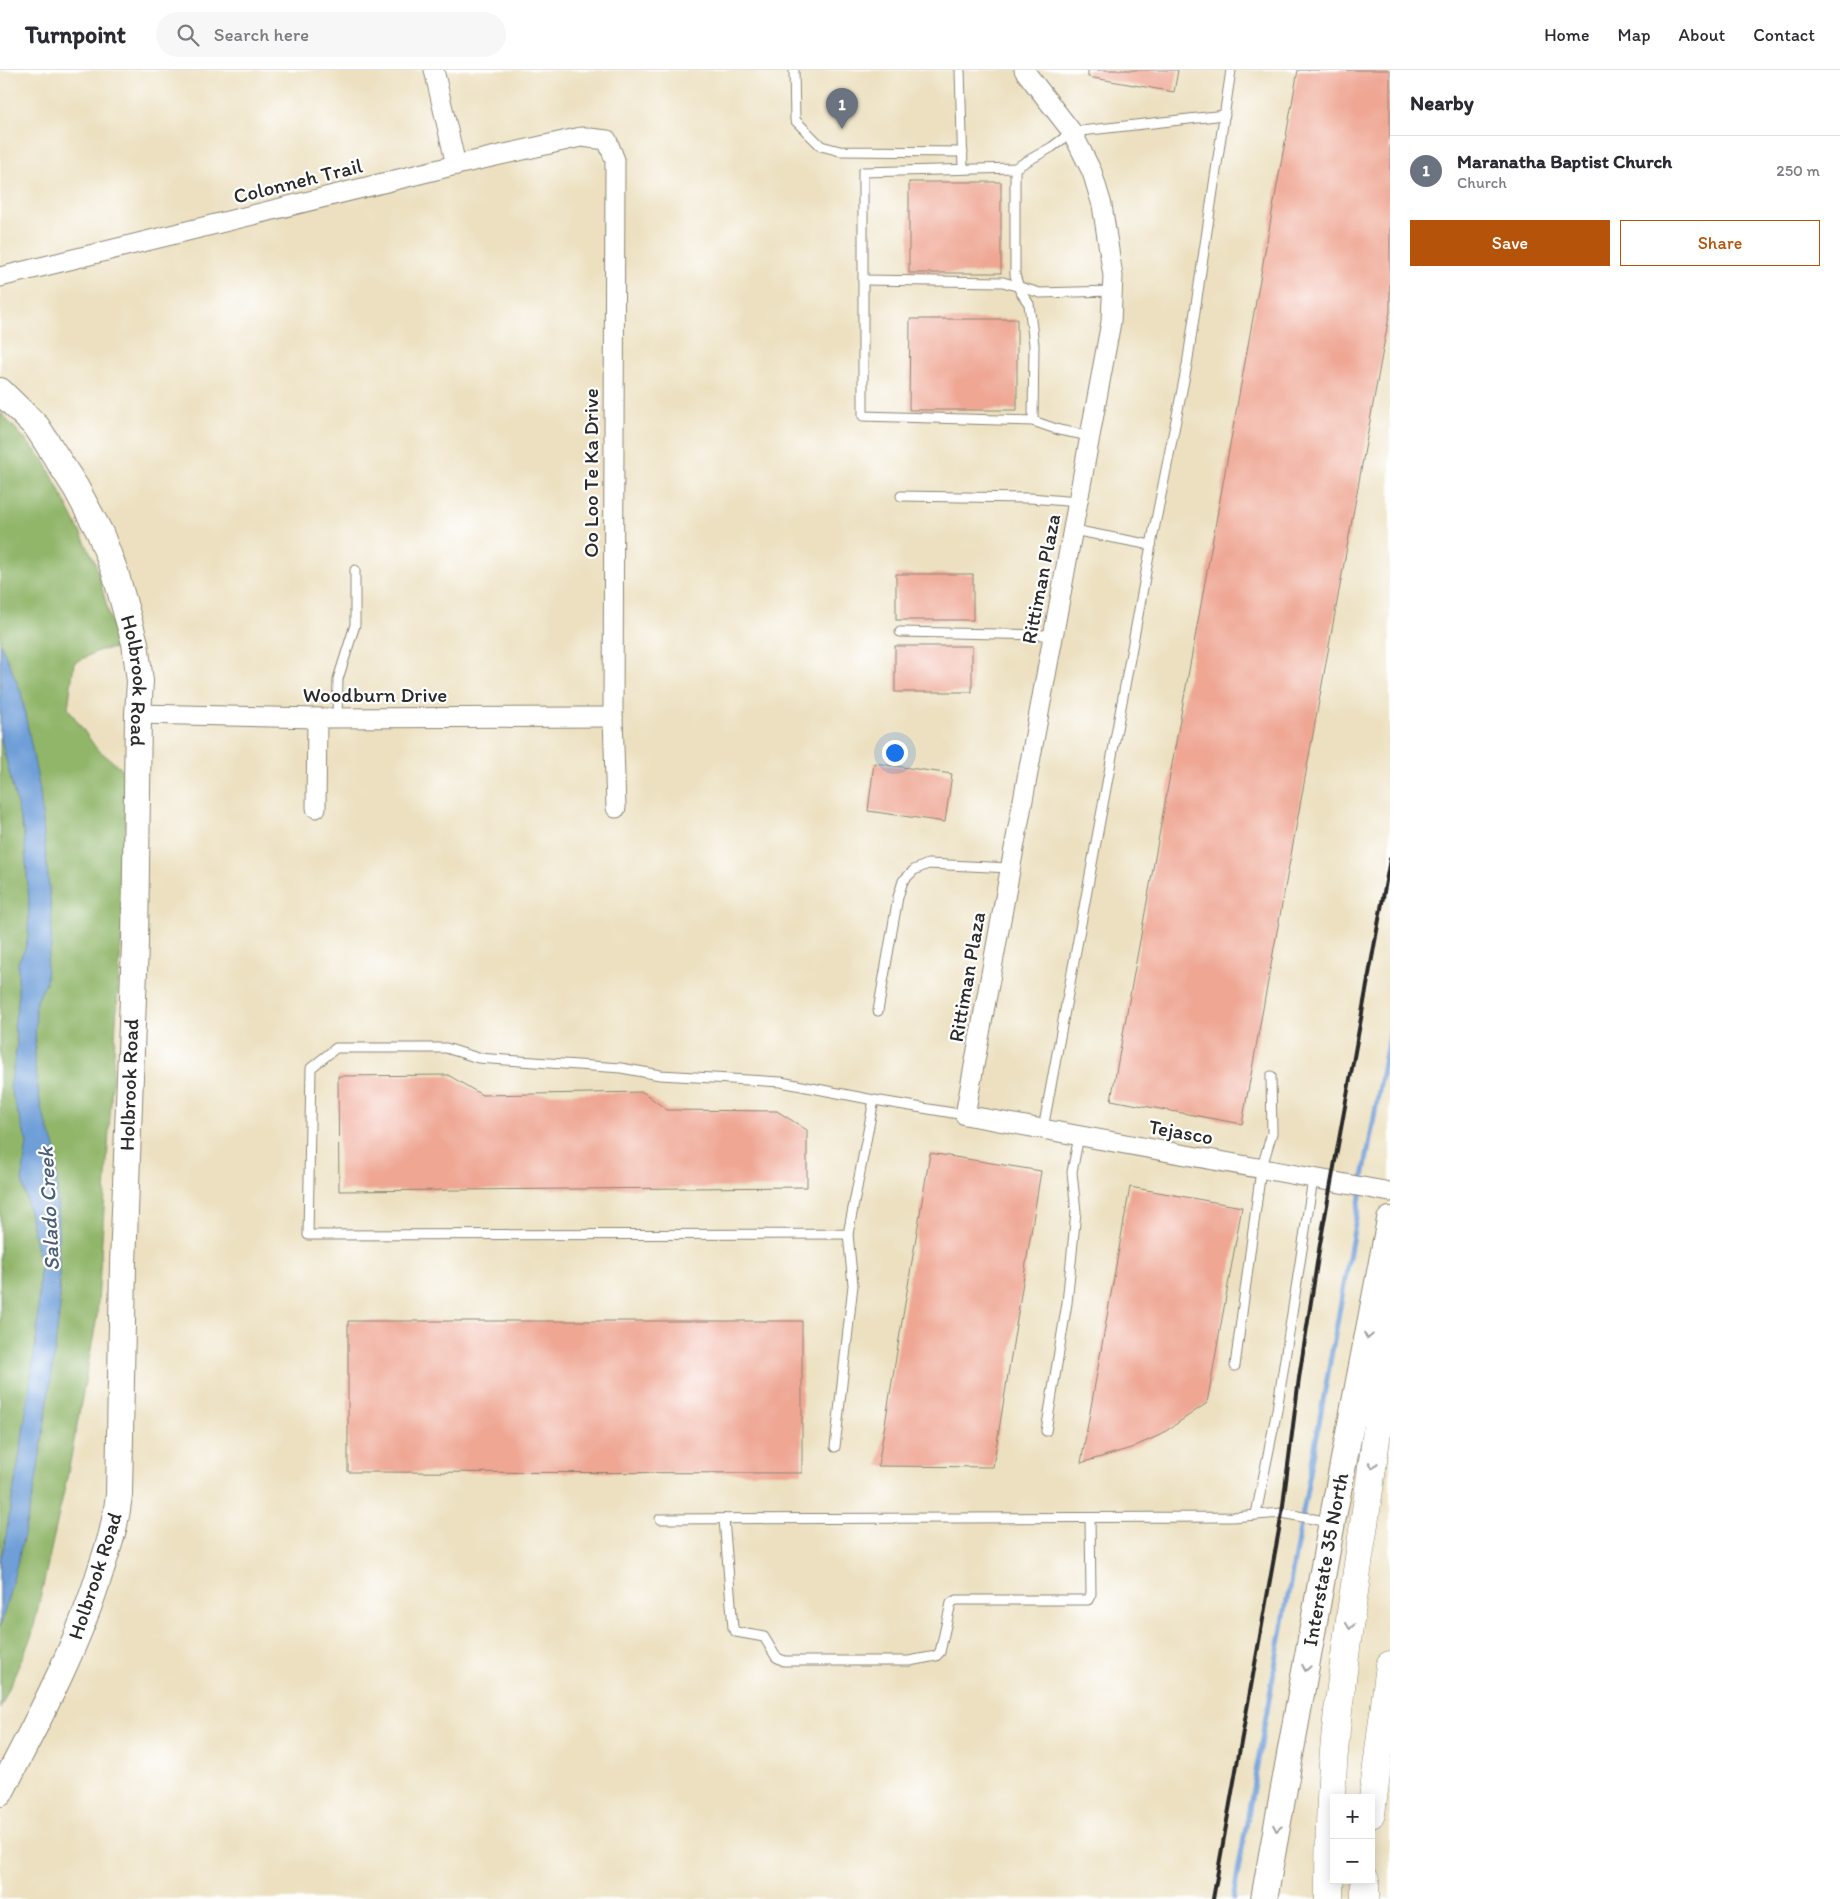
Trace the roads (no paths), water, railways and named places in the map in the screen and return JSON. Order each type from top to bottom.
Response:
[{"type":"highway","points":[[1329,1899],[1330,1816],[1335,1739],[1373,1463],[1388,1324],[1390,1277]]},
{"type":"highway","points":[[1374,1794],[1390,1665]]},
{"type":"highway","points":[[1364,1899],[1365,1884]]},
{"type":"street","points":[[434,70],[456,165]]},
{"type":"street","name":"Rittiman Plaza","points":[[965,1115],[1111,322],[1113,276],[1102,204],[1092,172],[1072,132],[1024,70]]},
{"type":"street","name":"Colonneh Trail","points":[[0,277],[581,136],[607,140]]},
{"type":"street","name":"Oo Loo Te Ka Drive","points":[[607,140],[615,160],[613,717],[616,808]]},
{"type":"street","name":"Holbrook Road","points":[[0,391],[37,427],[76,488],[100,533],[115,572],[135,643],[140,681],[135,944],[123,1254],[117,1520],[75,1643],[50,1697],[0,1793]]},
{"type":"street","name":"Woodburn Drive","points":[[138,714],[316,718],[613,717]]},
{"type":"street","points":[[316,718],[316,808]]},
{"type":"street","name":"Tejasco","points":[[965,1115],[1390,1192]]},
{"type":"street","name":"Interstate 35 North","points":[[1264,1899],[1321,1520],[1390,1220]]},
{"type":"lane","points":[[794,70],[794,120],[821,146],[840,151],[962,152]]},
{"type":"lane","points":[[960,70],[963,169]]},
{"type":"lane","points":[[1042,1129],[1150,545],[1187,365],[1232,70]]},
{"type":"lane","points":[[1091,436],[1059,430],[1033,420],[863,416],[863,172],[1015,168],[1052,147],[1072,132],[1224,115]]},
{"type":"lane","points":[[1015,168],[1015,274],[1019,288],[1029,304],[1034,345],[1033,420]]},
{"type":"lane","points":[[863,280],[1003,282],[1040,293],[1112,291]]},
{"type":"lane","points":[[901,496],[1030,498],[1078,502]]},
{"type":"lane","points":[[1073,530],[1150,545]]},
{"type":"lane","points":[[337,718],[338,679],[355,625],[355,570]]},
{"type":"lane","points":[[900,632],[1053,635]]},
{"type":"lane","points":[[878,1011],[898,897],[903,881],[914,870],[928,864],[1010,868]]},
{"type":"lane","points":[[848,1234],[308,1235],[311,1068],[336,1048],[446,1048],[478,1058],[621,1068],[660,1074],[781,1082],[965,1115]]},
{"type":"lane","points":[[1235,1366],[1261,1170],[1272,1133],[1271,1076]]},
{"type":"lane","points":[[836,1447],[853,1285],[848,1234],[874,1100]]},
{"type":"lane","points":[[1046,1431],[1067,1303],[1076,1212],[1072,1172],[1079,1136]]},
{"type":"lane","points":[[1256,1514],[1277,1410],[1313,1179]]},
{"type":"lane","points":[[660,1519],[1233,1517],[1271,1513],[1321,1520]]},
{"type":"lane","points":[[724,1519],[732,1628],[736,1632],[764,1637],[776,1657],[784,1661],[909,1660],[936,1656],[940,1652],[951,1604],[956,1600],[1088,1600],[1091,1594],[1090,1518]]},
{"type":"water","name":"Salado Creek","points":[[0,642],[21,692],[40,791],[52,920],[51,948],[47,960],[46,982],[36,1003],[35,1066],[41,1108],[56,1150],[60,1307],[37,1475],[18,1561],[0,1628],[0,1561],[21,1446],[37,1333],[40,1264],[22,1180],[27,1143],[10,1088],[17,1044],[14,1025],[18,1002],[18,962],[25,949],[28,937],[29,903],[24,835],[0,734]]},
{"type":"waterway","points":[[1362,1183],[1390,1031]]},
{"type":"waterway","points":[[1233,1899],[1361,1191]]},
{"type":"railway","points":[[1213,1899],[1282,1513],[1299,1378],[1320,1244],[1390,859]]},
{"type":"place","name":"Maranatha Baptist Church","points":[[842,129]]}]
